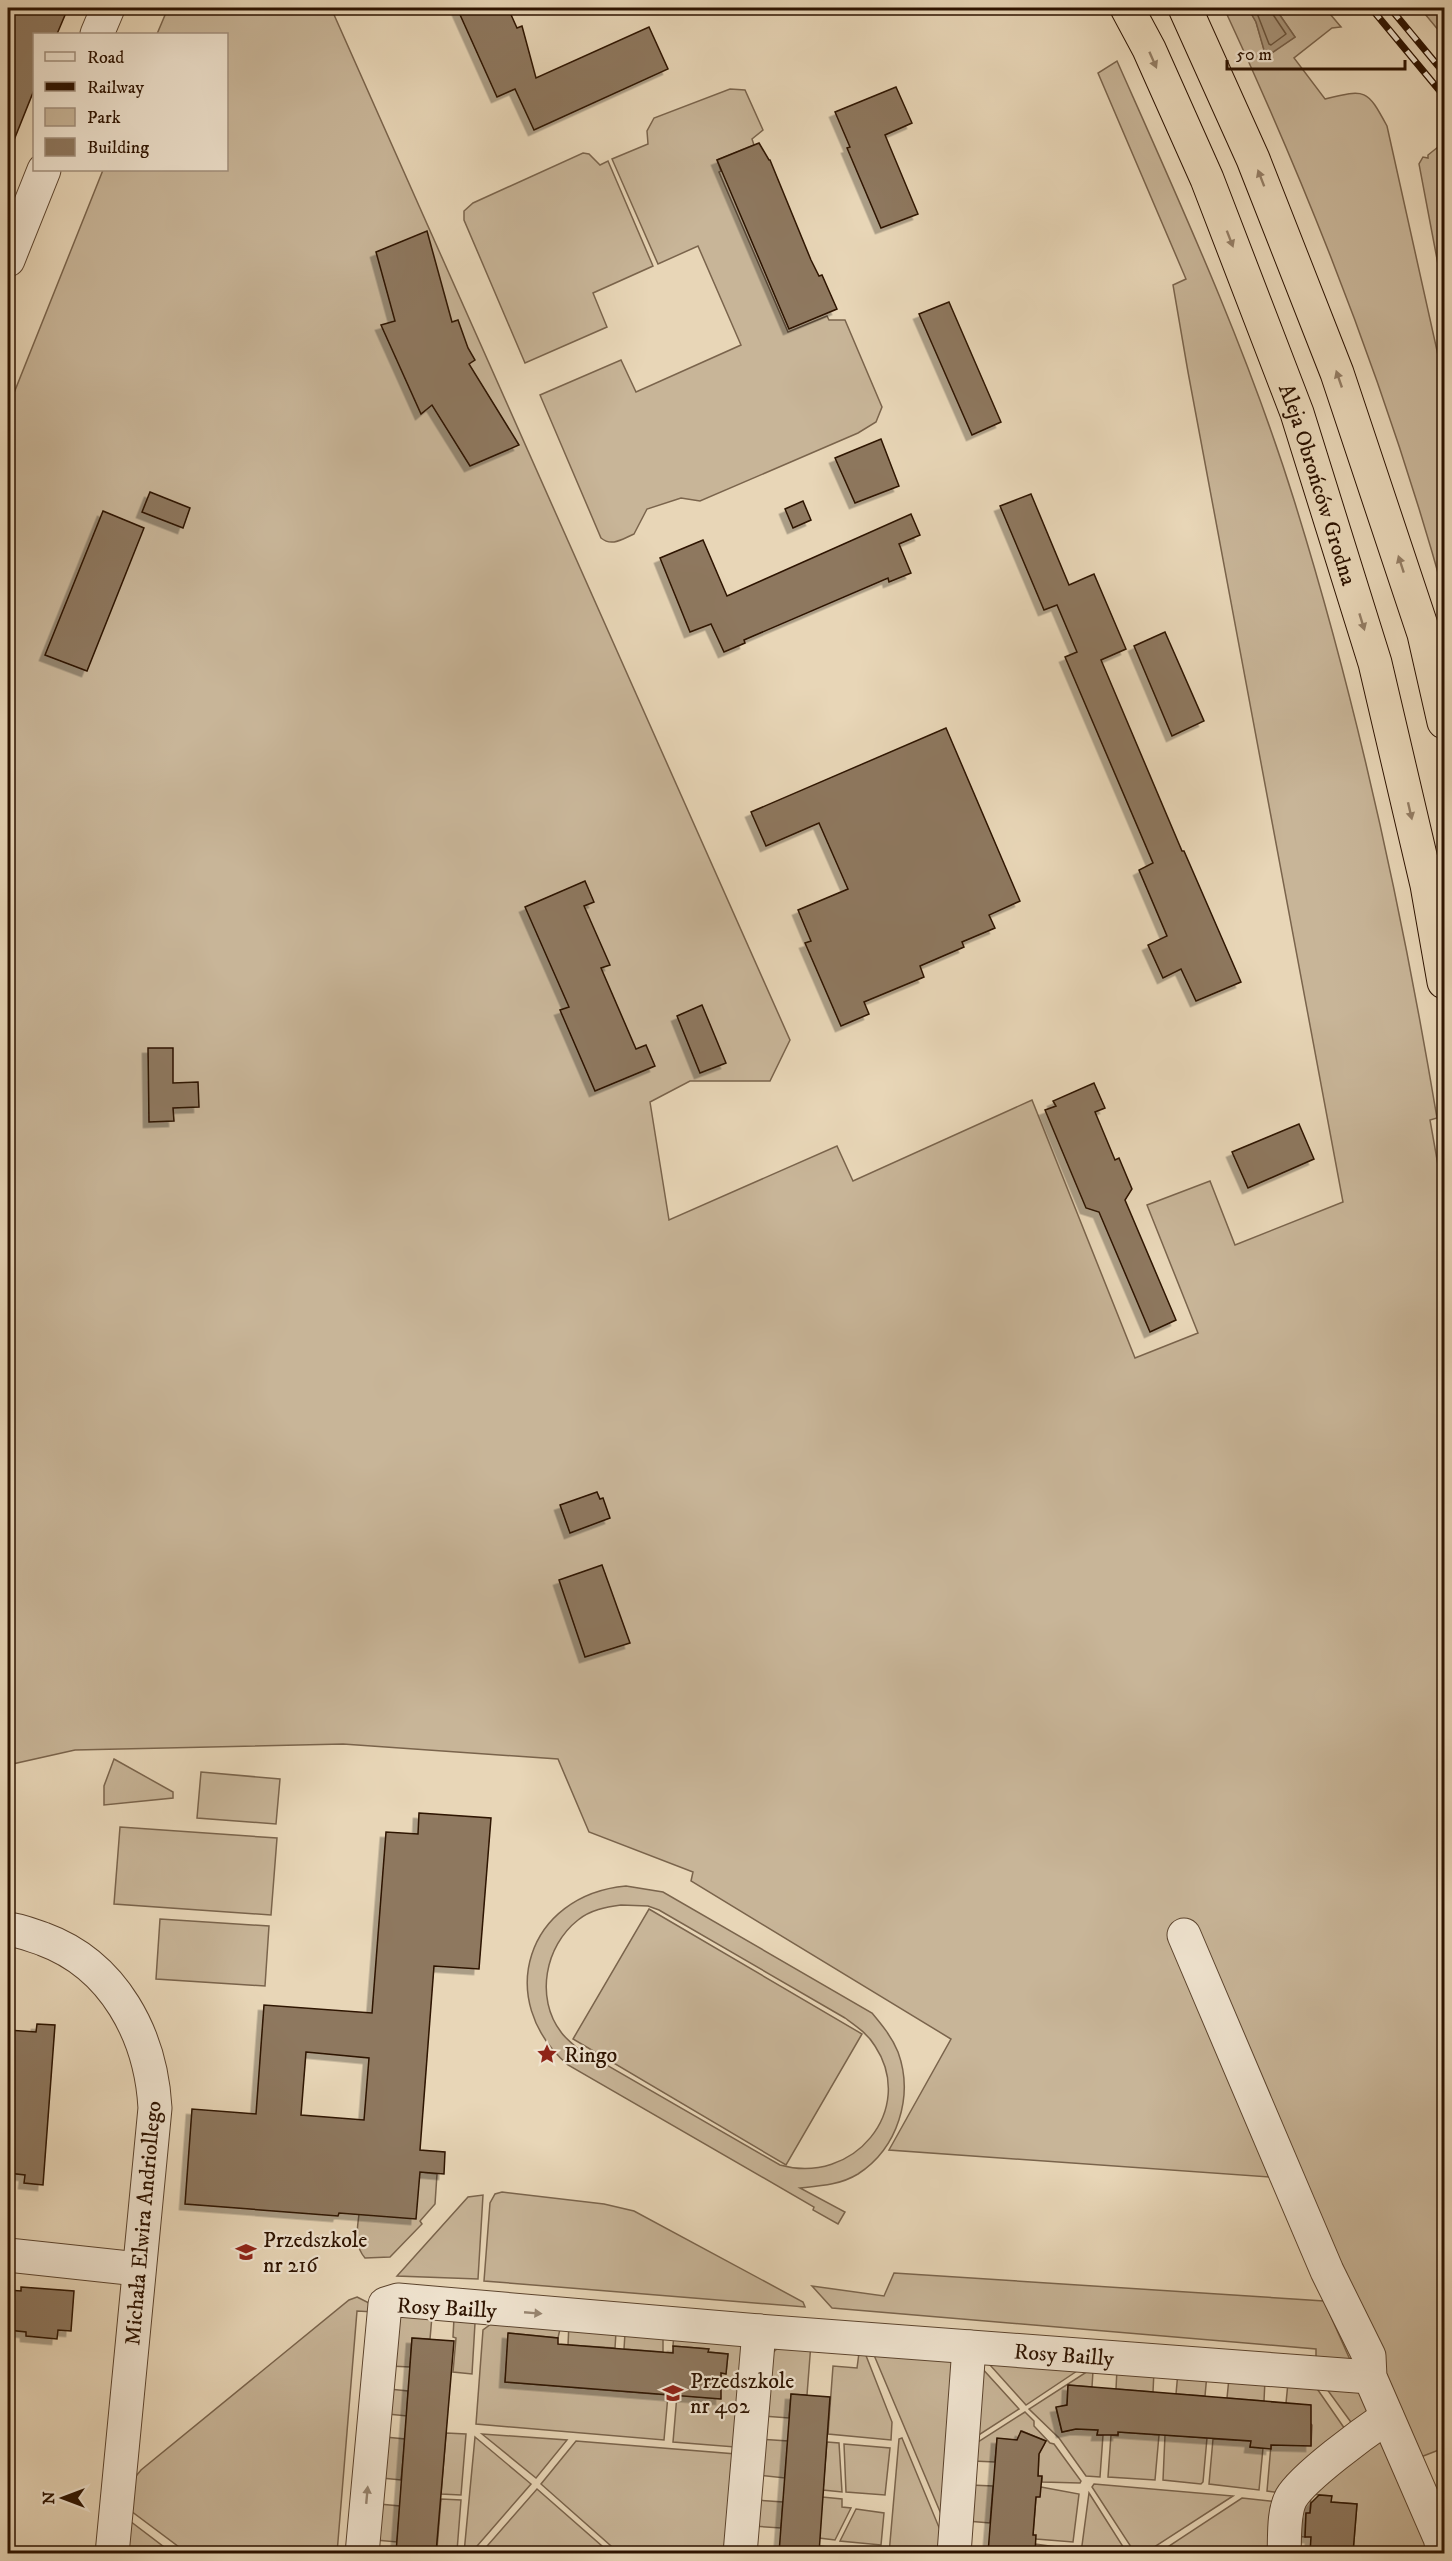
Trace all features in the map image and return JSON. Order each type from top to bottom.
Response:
[{"type":"highway","name":"Aleja Obrońców Grodna","points":[[1127,8],[1149,49],[1207,179],[1297,413],[1375,663],[1427,885],[1444,982]]},
{"type":"highway","points":[[1185,8],[1253,159],[1337,373],[1424,634],[1444,722]]},
{"type":"street","points":[[97,33],[108,8]]},
{"type":"street","points":[[10,246],[44,171]]},
{"type":"street","name":"Michała Elwira Andriollego","points":[[8,1929],[55,1944],[87,1963],[106,1981],[124,2003],[146,2050],[154,2084],[155,2108],[112,2553]]},
{"type":"street","points":[[1184,1935],[1327,2271],[1369,2356],[1370,2377],[1440,2538],[1444,2553]]},
{"type":"street","points":[[8,2255],[138,2269]]},
{"type":"street","name":"Rosy Bailly","points":[[362,2553],[385,2304],[398,2300],[969,2348],[1370,2377]]},
{"type":"street","points":[[740,2553],[759,2331]]},
{"type":"street","points":[[954,2553],[969,2348]]},
{"type":"street","points":[[1284,2553],[1290,2500],[1301,2486],[1387,2417]]},
{"type":"green space","points":[[168,8],[331,8],[790,1040],[770,1081],[690,1081],[650,1102],[669,1220],[837,1146],[853,1181],[1032,1100],[1135,1358],[1198,1333],[1147,1205],[1210,1181],[1235,1245],[1343,1202],[1173,285],[1186,279],[1098,73],[1117,61],[1189,223],[1234,333],[1256,388],[1294,500],[1338,652],[1376,806],[1409,962],[1437,1118],[1430,1120],[1444,1199],[1444,2448],[1413,2460],[1225,2063],[1269,2177],[889,2150],[951,2039],[691,1881],[693,1872],[589,1832],[558,1759],[343,1744],[75,1750],[8,1765],[8,408],[103,171],[228,171],[228,33],[157,33]]},
{"type":"green space","points":[[1224,8],[1248,8],[1256,22],[1266,56],[1295,37],[1275,8],[1325,8],[1341,27],[1332,28],[1294,58],[1325,99],[1357,93],[1364,95],[1375,105],[1387,126],[1444,382],[1444,594],[1398,444],[1346,296],[1288,151]]},
{"type":"green space","points":[[1420,8],[1444,8],[1444,37]]},
{"type":"green space","points":[[730,89],[745,90],[763,130],[752,139],[754,145],[717,160],[721,171],[719,172],[788,332],[827,316],[829,320],[845,320],[882,407],[876,422],[858,433],[700,501],[681,498],[647,509],[634,534],[617,541],[605,541],[601,538],[540,395],[621,360],[636,392],[741,345],[698,246],[658,264],[612,159],[648,144],[647,131],[654,118]]},
{"type":"green space","points":[[1438,147],[1444,155],[1444,296],[1419,164],[1423,157],[1428,158],[1428,155]]},
{"type":"green space","points":[[583,153],[589,154],[600,165],[608,161],[653,266],[593,293],[607,327],[525,363],[464,220],[464,211],[473,203]]},
{"type":"green space","points":[[114,1759],[173,1792],[173,1798],[104,1805],[104,1786]]},
{"type":"green space","points":[[201,1772],[280,1779],[276,1824],[197,1818]]},
{"type":"green space","points":[[120,1827],[277,1838],[271,1915],[114,1904]]},
{"type":"green space","points":[[626,1886],[663,1892],[872,2013],[883,2027],[893,2041],[903,2069],[903,2103],[892,2136],[872,2163],[851,2178],[822,2186],[800,2188],[845,2212],[838,2224],[813,2210],[814,2207],[568,2065],[545,2039],[532,2011],[527,1982],[532,1955],[544,1929],[565,1909],[592,1894]],"holes":[[[621,1905],[648,1906],[659,1910],[862,2030],[875,2046],[886,2070],[888,2095],[883,2117],[871,2137],[853,2153],[832,2164],[807,2169],[780,2165],[577,2048],[563,2034],[553,2018],[546,1988],[551,1958],[558,1944],[578,1920],[593,1911]]]},
{"type":"green space","points":[[649,1909],[862,2034],[786,2165],[573,2039]]},
{"type":"green space","points":[[160,1919],[269,1926],[265,1986],[156,1979]]},
{"type":"green space","points":[[420,2172],[437,2174],[435,2204],[420,2221],[422,2224],[390,2257],[365,2258],[358,2243],[359,2214]]},
{"type":"green space","points":[[502,2192],[604,2204],[634,2211],[803,2302],[805,2307],[484,2281],[490,2203],[495,2194]]},
{"type":"green space","points":[[483,2195],[478,2279],[397,2276],[468,2197]]},
{"type":"green space","points":[[894,2273],[1324,2301],[1351,2362],[1316,2365],[1316,2349],[832,2308],[812,2286],[884,2296]]},
{"type":"green space","points":[[357,2297],[371,2304],[374,2312],[357,2311],[337,2553],[187,2553],[123,2505],[132,2481],[141,2470],[349,2300]]},
{"type":"green space","points":[[402,2313],[432,2316],[430,2339],[412,2338],[410,2367],[390,2366],[392,2326]]},
{"type":"green space","points":[[454,2318],[475,2323],[472,2374],[453,2372],[456,2338],[453,2337]]},
{"type":"green space","points":[[495,2321],[560,2329],[558,2338],[509,2333],[505,2382],[668,2395],[664,2440],[476,2424],[483,2330]]},
{"type":"green space","points":[[569,2323],[616,2332],[615,2348],[568,2345]]},
{"type":"green space","points":[[674,2332],[737,2341],[744,2349],[735,2447],[673,2442],[677,2395],[720,2399],[720,2373],[726,2373],[728,2354],[708,2352],[708,2349],[673,2346]]},
{"type":"green space","points":[[625,2333],[663,2336],[663,2352],[624,2349]]},
{"type":"green space","points":[[811,2343],[807,2395],[791,2394],[789,2418],[763,2416],[767,2358],[779,2347]]},
{"type":"green space","points":[[871,2348],[954,2360],[941,2514]]},
{"type":"green space","points":[[859,2353],[865,2353],[892,2422],[891,2440],[828,2434],[833,2366],[857,2368]]},
{"type":"green space","points":[[990,2361],[1086,2365],[1026,2405],[990,2365]]},
{"type":"green space","points":[[980,2366],[1019,2409],[971,2440]]},
{"type":"green space","points":[[1117,2369],[1154,2371],[1153,2392],[1116,2389]]},
{"type":"green space","points":[[1088,2371],[1093,2371],[1092,2387],[1068,2385],[1067,2405],[1056,2408],[1062,2432],[1076,2429],[1098,2430],[1097,2435],[1103,2435],[1100,2477],[1086,2476],[1059,2438],[1029,2409]]},
{"type":"green space","points":[[1178,2372],[1207,2374],[1205,2396],[1176,2394]]},
{"type":"green space","points":[[1229,2378],[1265,2380],[1264,2401],[1227,2398]]},
{"type":"green space","points":[[1311,2380],[1347,2432],[1282,2493],[1267,2491],[1271,2445],[1311,2445],[1312,2425],[1286,2403],[1288,2383]]},
{"type":"green space","points":[[1321,2381],[1360,2385],[1369,2409],[1353,2425]]},
{"type":"green space","points":[[389,2389],[408,2391],[407,2416],[388,2414]]},
{"type":"green space","points":[[1025,2412],[1034,2421],[1034,2426],[1050,2443],[1054,2444],[1081,2481],[1080,2483],[1042,2482],[1042,2477],[1038,2476],[1039,2454],[1046,2441],[1022,2431],[1017,2440],[997,2439],[995,2462],[973,2461],[970,2447]]},
{"type":"green space","points":[[1118,2432],[1159,2435],[1155,2480],[1108,2477],[1111,2435],[1118,2436]]},
{"type":"green space","points":[[1378,2432],[1429,2553],[1353,2553],[1357,2504],[1331,2502],[1331,2496],[1311,2494],[1310,2513],[1306,2514],[1305,2537],[1294,2536],[1297,2502]]},
{"type":"green space","points":[[446,2433],[466,2434],[461,2495],[441,2494]]},
{"type":"green space","points":[[482,2434],[567,2440],[536,2478]]},
{"type":"green space","points":[[1165,2435],[1207,2438],[1201,2484],[1163,2480]]},
{"type":"green space","points":[[385,2437],[405,2439],[401,2480],[382,2478]]},
{"type":"green space","points":[[475,2437],[531,2484],[471,2553],[464,2553]]},
{"type":"green space","points":[[902,2438],[943,2537],[941,2553],[889,2554],[899,2439]]},
{"type":"green space","points":[[760,2439],[788,2441],[785,2478],[757,2475]]},
{"type":"green space","points":[[1213,2439],[1251,2441],[1250,2447],[1263,2448],[1259,2490],[1209,2484]]},
{"type":"green space","points":[[576,2441],[736,2454],[727,2553],[619,2553],[541,2484]]},
{"type":"green space","points":[[827,2442],[839,2443],[842,2492],[823,2490]]},
{"type":"green space","points":[[844,2444],[890,2448],[885,2495],[846,2492]]},
{"type":"green space","points":[[1094,2484],[1233,2496],[1145,2553],[1135,2553],[1092,2487]]},
{"type":"green space","points":[[970,2485],[993,2486],[990,2523],[967,2521]]},
{"type":"green space","points":[[1041,2487],[1079,2494],[1073,2542],[1036,2539],[1033,2535],[1036,2497]]},
{"type":"green space","points":[[537,2489],[610,2553],[481,2553]]},
{"type":"green space","points":[[1089,2493],[1127,2553],[1081,2553]]},
{"type":"green space","points":[[822,2497],[842,2499],[842,2507],[851,2508],[835,2540],[819,2538]]},
{"type":"green space","points":[[1242,2498],[1279,2502],[1275,2553],[1157,2554]]},
{"type":"green space","points":[[441,2499],[461,2500],[457,2551],[437,2549]]},
{"type":"green space","points":[[756,2500],[783,2502],[781,2528],[753,2526]]},
{"type":"green space","points":[[379,2504],[400,2506],[397,2542],[376,2540]]},
{"type":"green space","points":[[856,2509],[884,2513],[881,2545],[840,2541]]},
{"type":"green space","points":[[126,2518],[172,2553],[118,2554]]},
{"type":"green space","points":[[1035,2544],[1071,2549],[1073,2553],[1035,2554]]},
{"type":"green space","points":[[819,2546],[882,2552],[882,2554],[818,2554]]},
{"type":"water","points":[[1248,8],[1275,8],[1295,37],[1266,57],[1256,22]]},
{"type":"building","points":[[8,8],[68,8],[57,33],[33,33],[33,92],[8,155]]},
{"type":"building","points":[[457,8],[508,8],[517,28],[522,26],[536,78],[649,27],[668,69],[534,130],[515,89],[497,97]]},
{"type":"building","points":[[896,87],[912,123],[885,135],[918,214],[881,228],[847,148],[850,147],[835,112]]},
{"type":"building","points":[[759,143],[770,160],[811,260],[819,276],[822,275],[837,309],[789,329],[717,160]]},
{"type":"building","points":[[427,231],[452,322],[458,320],[475,360],[469,364],[519,445],[470,466],[432,405],[421,414],[381,325],[395,321],[376,252]]},
{"type":"building","points":[[949,302],[1001,422],[972,435],[919,314]]},
{"type":"building","points":[[881,439],[899,486],[855,503],[835,458]]},
{"type":"building","points":[[150,492],[190,508],[183,528],[142,512]]},
{"type":"building","points":[[1031,494],[1069,585],[1094,574],[1126,649],[1101,660],[1182,851],[1184,851],[1241,982],[1196,1001],[1181,969],[1163,978],[1148,945],[1167,936],[1139,870],[1153,863],[1065,657],[1077,652],[1057,605],[1044,610],[1000,506]]},
{"type":"building","points":[[803,501],[811,520],[793,528],[785,509]]},
{"type":"building","points":[[103,511],[144,528],[87,671],[45,655]]},
{"type":"building","points":[[911,514],[920,535],[899,544],[911,573],[889,582],[888,578],[744,640],[745,643],[724,652],[711,624],[690,632],[660,558],[703,540],[727,596]]},
{"type":"building","points":[[1165,632],[1204,721],[1172,736],[1134,646]]},
{"type":"building","points":[[946,728],[1020,901],[989,915],[995,928],[962,942],[964,947],[920,966],[924,977],[864,1002],[869,1014],[841,1026],[805,943],[811,941],[798,910],[848,889],[819,823],[766,846],[751,812]]},
{"type":"building","points":[[585,881],[594,902],[584,906],[610,965],[601,968],[636,1049],[646,1045],[655,1066],[595,1091],[560,1010],[569,1007],[525,907]]},
{"type":"building","points":[[702,1005],[726,1063],[700,1073],[677,1016]]},
{"type":"building","points":[[148,1048],[173,1048],[173,1083],[198,1082],[199,1107],[173,1108],[174,1121],[149,1122]]},
{"type":"building","points":[[1094,1083],[1105,1108],[1095,1112],[1115,1160],[1119,1158],[1132,1189],[1125,1200],[1176,1320],[1150,1332],[1099,1212],[1086,1208],[1045,1110],[1056,1106],[1053,1101]]},
{"type":"building","points":[[1299,1124],[1314,1159],[1248,1188],[1232,1152]]},
{"type":"building","points":[[597,1492],[600,1499],[603,1498],[610,1518],[570,1533],[560,1505]]},
{"type":"building","points":[[602,1565],[630,1643],[585,1657],[559,1580]]},
{"type":"building","points":[[419,1813],[491,1818],[479,1969],[434,1966],[420,2150],[445,2152],[444,2174],[420,2172],[416,2219],[339,2213],[338,2216],[185,2204],[192,2109],[256,2114],[264,2005],[372,2013],[386,1832],[418,1834]],"holes":[[[306,2052],[369,2058],[364,2120],[301,2115]]]},
{"type":"building","points":[[37,2024],[55,2025],[43,2185],[24,2183],[25,2175],[8,2173],[8,2116],[12,2062],[8,2062],[8,2030],[36,2032]]},
{"type":"building","points":[[21,2287],[74,2291],[71,2331],[58,2330],[57,2339],[26,2336],[26,2332],[8,2330],[8,2290],[21,2291]]},
{"type":"building","points":[[508,2333],[558,2338],[558,2344],[673,2353],[673,2346],[709,2349],[708,2352],[728,2354],[726,2374],[721,2373],[721,2399],[505,2382]]},
{"type":"building","points":[[412,2338],[454,2341],[436,2553],[396,2553]]},
{"type":"building","points":[[1068,2385],[1311,2405],[1311,2446],[1271,2445],[1271,2449],[1250,2447],[1251,2441],[1118,2432],[1118,2435],[1097,2435],[1098,2430],[1076,2429],[1062,2432],[1056,2407],[1067,2405]]},
{"type":"building","points":[[791,2394],[830,2397],[819,2553],[779,2553]]},
{"type":"building","points":[[1021,2431],[1046,2441],[1039,2454],[1038,2476],[1042,2476],[1040,2497],[1036,2497],[1033,2535],[1036,2535],[1035,2553],[988,2553],[997,2438],[1017,2440]]},
{"type":"building","points":[[1319,2495],[1332,2496],[1331,2502],[1357,2504],[1353,2553],[1310,2553],[1311,2537],[1305,2537],[1306,2513],[1310,2513],[1311,2503]]},
{"type":"railway","points":[[1371,8],[1444,96]]},
{"type":"railway","points":[[1390,8],[1444,73]]},
{"type":"place","name":"Ringo","points":[[547,2054]]},
{"type":"place","name":"Przedszkole nr 216","points":[[246,2252]]},
{"type":"place","name":"Przedszkole nr 402","points":[[673,2393]]}]
